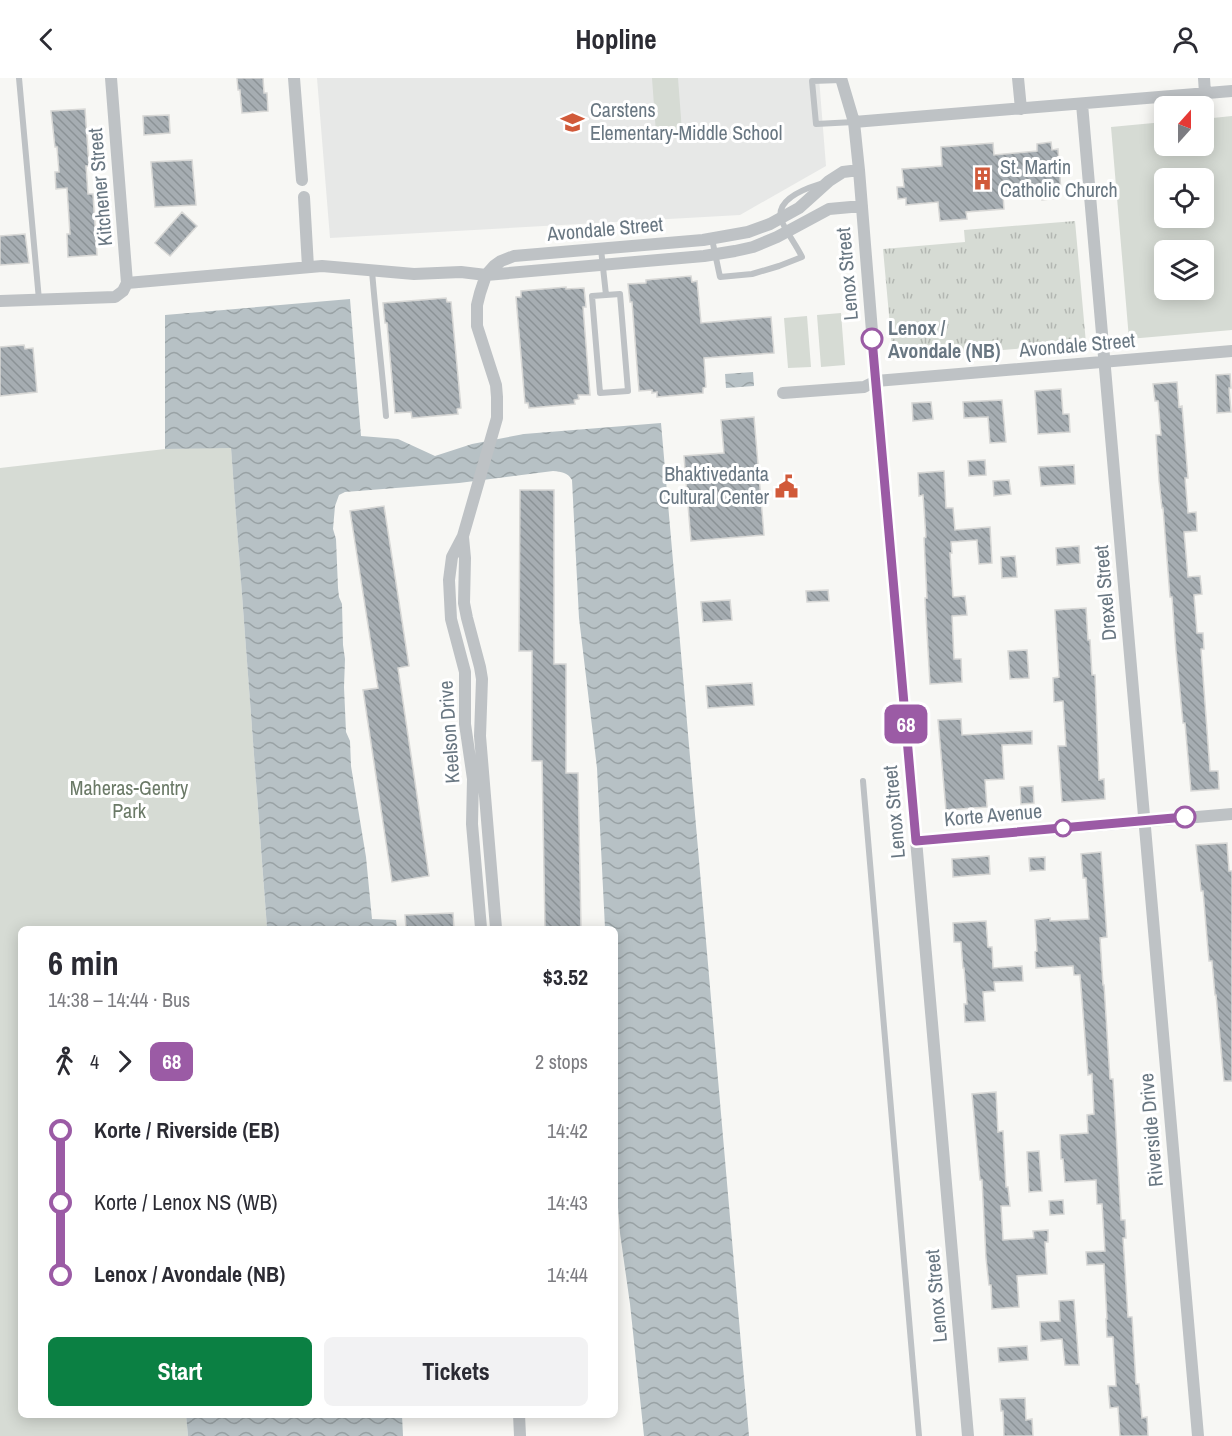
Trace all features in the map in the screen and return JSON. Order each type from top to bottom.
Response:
[{"type":"street","name":"Kitchener Street","points":[[111,78],[125,287]]},
{"type":"street","points":[[294,78],[302,180]]},
{"type":"street","points":[[1018,78],[1021,109]]},
{"type":"street","points":[[1204,78],[1205,93]]},
{"type":"street","name":"Lenox Street","points":[[842,79],[854,122],[859,170],[968,1436]]},
{"type":"street","points":[[854,122],[1232,91]]},
{"type":"street","name":"Drexel Street","points":[[1082,104],[1144,821]]},
{"type":"street","name":"Avondale Street","points":[[486,275],[501,261],[514,256],[712,239],[748,232],[770,224],[799,208],[829,181],[843,172],[859,170]]},
{"type":"street","points":[[304,197],[308,267]]},
{"type":"street","points":[[810,199],[820,213]]},
{"type":"street","name":"Avondale Street","points":[[0,301],[115,297],[125,287],[322,266],[414,274],[461,272],[486,275],[715,254],[753,247],[829,209],[862,206]]},
{"type":"street","points":[[666,243],[667,259]]},
{"type":"street","points":[[541,254],[541,270]]},
{"type":"street","name":"Keelson Drive","points":[[480,926],[472,824],[473,779],[465,724],[465,672],[451,619],[449,580],[452,557],[462,536],[478,486],[498,408],[496,385],[477,326],[477,305],[486,275]]},
{"type":"street","name":"Avondale Street","points":[[783,393],[864,387],[876,381],[1232,351]]},
{"type":"street","name":"Keelson Drive","points":[[462,536],[465,558],[464,603],[482,679],[480,736],[496,926]]},
{"type":"street","name":"Korte Avenue","points":[[916,841],[1232,813]]},
{"type":"street","name":"Riverside Drive","points":[[1144,821],[1198,1436]]},
{"type":"street","points":[[519,1418],[520,1436]]},
{"type":"lane","points":[[19,78],[39,300]]},
{"type":"lane","points":[[842,79],[812,81],[816,124],[854,122]]},
{"type":"lane","points":[[712,239],[720,277],[752,274],[780,266],[802,256],[781,218],[782,209],[786,202],[802,190],[829,181]]},
{"type":"lane","points":[[601,249],[606,295]]},
{"type":"lane","points":[[372,271],[387,416]]},
{"type":"lane","points":[[620,294],[628,391],[600,393],[592,296],[606,295],[620,294]]},
{"type":"lane","points":[[863,781],[919,1436]]},
{"type":"shaded area","name":"Carstens Elementary-Middle School","points":[[317,78],[819,78],[826,166],[740,215],[330,238]]},
{"type":"green space","points":[[652,78],[678,78],[682,131],[656,133]]},
{"type":"green space","points":[[1232,116],[1232,330],[1129,339],[1111,127],[1154,123],[1154,156],[1214,156],[1214,118]]},
{"type":"green space","points":[[1075,221],[1086,343],[893,359],[883,249],[965,242],[964,230]]},
{"type":"green space","points":[[841,313],[845,365],[821,367],[817,315]]},
{"type":"green space","points":[[807,316],[811,367],[788,368],[784,318]]},
{"type":"green space","name":"Maheras-Gentry Park","points":[[231,447],[267,926],[18,926],[18,1418],[186,1418],[188,1436],[0,1436],[0,468],[165,449]]},
{"type":"water","points":[[350,299],[361,436],[398,439],[435,456],[472,444],[524,434],[661,423],[749,1436],[644,1436],[618,1207],[618,926],[605,926],[597,768],[579,618],[572,480],[562,472],[553,471],[459,483],[345,492],[339,495],[335,506],[333,529],[336,539],[339,597],[342,604],[346,732],[350,741],[351,766],[366,857],[372,919],[396,920],[397,926],[267,926],[231,448],[165,449],[165,315]]},
{"type":"water","points":[[753,372],[754,386],[726,388],[725,374]]},
{"type":"water","points":[[186,1418],[402,1418],[403,1436],[188,1436]]},
{"type":"building","points":[[237,78],[263,78],[268,111],[242,113]]},
{"type":"building","points":[[85,109],[89,166],[86,166],[88,194],[93,194],[97,255],[68,257],[67,234],[70,234],[67,188],[56,189],[55,172],[59,172],[51,111]]},
{"type":"building","points":[[169,115],[170,133],[144,135],[143,116]]},
{"type":"building","name":"St. Martin Catholic Church","points":[[1051,142],[1052,150],[1058,149],[1061,192],[1057,192],[1058,198],[1042,200],[1041,192],[1003,195],[1004,209],[966,212],[967,219],[940,221],[938,202],[906,205],[906,198],[898,199],[897,187],[904,187],[902,169],[942,166],[941,147],[993,143],[994,155],[1037,151],[1037,144]]},
{"type":"building","points":[[192,160],[196,205],[155,207],[151,162]]},
{"type":"building","points":[[182,212],[197,226],[170,256],[155,243]]},
{"type":"building","points":[[25,234],[29,263],[0,265],[0,236]]},
{"type":"building","points":[[691,276],[692,282],[697,281],[701,323],[771,317],[774,353],[704,358],[706,387],[703,388],[703,393],[657,397],[657,392],[652,393],[652,390],[639,391],[632,302],[630,302],[628,284]]},
{"type":"building","points":[[566,287],[566,289],[584,288],[586,307],[583,307],[590,395],[578,395],[579,399],[574,400],[575,404],[529,408],[528,403],[525,403],[516,297],[521,297],[521,291]]},
{"type":"building","points":[[446,298],[447,302],[451,302],[461,408],[457,409],[458,414],[412,418],[411,412],[395,413],[387,323],[385,323],[383,303]]},
{"type":"building","points":[[24,345],[25,349],[33,348],[37,392],[0,396],[0,347]]},
{"type":"building","points":[[1230,374],[1231,412],[1217,413],[1216,375]]},
{"type":"building","points":[[1177,382],[1179,407],[1182,406],[1188,478],[1185,478],[1188,513],[1196,512],[1197,531],[1184,532],[1188,577],[1200,576],[1202,594],[1194,595],[1197,633],[1203,633],[1204,649],[1201,649],[1210,771],[1218,771],[1219,789],[1191,791],[1159,481],[1156,435],[1161,435],[1158,401],[1155,401],[1153,384]]},
{"type":"building","points":[[1061,389],[1063,414],[1069,414],[1070,432],[1038,434],[1035,391]]},
{"type":"building","points":[[1002,400],[1006,442],[990,443],[988,417],[964,418],[963,402]]},
{"type":"building","points":[[931,402],[933,419],[913,421],[912,403]]},
{"type":"building","points":[[754,417],[764,535],[691,541],[684,456],[724,453],[721,420]]},
{"type":"building","points":[[985,460],[986,475],[969,476],[968,461]]},
{"type":"building","points":[[1074,465],[1075,484],[1041,486],[1039,467]]},
{"type":"building","points":[[944,471],[946,508],[953,508],[955,530],[990,527],[992,563],[979,564],[977,540],[951,542],[953,597],[965,596],[967,615],[952,616],[954,659],[961,659],[962,682],[930,684],[925,598],[927,598],[924,538],[926,537],[923,495],[919,496],[918,473]]},
{"type":"building","points":[[1009,480],[1011,494],[994,496],[993,481]]},
{"type":"building","points":[[520,490],[554,490],[554,664],[566,664],[566,773],[578,773],[581,926],[545,926],[542,761],[532,761],[532,651],[519,651]]},
{"type":"building","points":[[384,506],[409,666],[398,668],[429,876],[392,882],[363,690],[378,688],[350,511]]},
{"type":"building","points":[[1079,546],[1080,563],[1057,565],[1056,548]]},
{"type":"building","points":[[1015,556],[1017,577],[1002,578],[1001,557]]},
{"type":"building","points":[[828,590],[829,601],[807,602],[806,591]]},
{"type":"building","points":[[730,600],[732,620],[703,622],[701,602]]},
{"type":"building","points":[[1086,608],[1092,675],[1095,675],[1099,780],[1104,779],[1105,799],[1062,802],[1058,746],[1066,746],[1063,701],[1054,702],[1053,678],[1059,677],[1055,610]]},
{"type":"building","points":[[1027,650],[1029,678],[1010,679],[1008,651]]},
{"type":"building","points":[[752,683],[754,705],[708,708],[706,686]]},
{"type":"building","points":[[961,719],[962,735],[1032,731],[1032,744],[1002,745],[1004,779],[985,780],[987,807],[946,810],[938,720]]},
{"type":"building","points":[[1033,786],[1034,803],[1021,804],[1020,787]]},
{"type":"building","points":[[1227,843],[1229,871],[1232,871],[1232,1081],[1224,1081],[1212,961],[1209,961],[1203,891],[1201,891],[1196,845]]},
{"type":"building","points":[[1101,852],[1107,937],[1100,938],[1110,1079],[1113,1079],[1121,1220],[1125,1220],[1126,1238],[1123,1238],[1128,1317],[1132,1317],[1136,1384],[1139,1384],[1142,1418],[1147,1417],[1148,1436],[1120,1436],[1118,1407],[1110,1408],[1108,1386],[1116,1386],[1113,1337],[1107,1337],[1104,1264],[1087,1265],[1086,1252],[1105,1251],[1102,1204],[1097,1204],[1096,1180],[1065,1182],[1063,1159],[1061,1159],[1060,1135],[1088,1133],[1087,1115],[1094,1114],[1092,1074],[1088,1075],[1080,975],[1074,975],[1073,966],[1036,968],[1035,920],[1089,919],[1086,878],[1083,878],[1081,854]]},
{"type":"building","points":[[989,856],[990,874],[953,877],[952,859]]},
{"type":"building","points":[[1045,857],[1045,870],[1030,871],[1029,858]]},
{"type":"building","points":[[453,913],[454,926],[406,926],[405,915]]},
{"type":"building","points":[[986,921],[988,947],[992,947],[993,968],[1022,966],[1023,981],[994,982],[995,991],[983,992],[985,1021],[965,1022],[964,1004],[967,1004],[961,942],[954,942],[953,923]]},
{"type":"building","points":[[996,1092],[998,1132],[1003,1131],[1006,1187],[1008,1187],[1010,1206],[1001,1206],[1003,1240],[1034,1238],[1033,1231],[1048,1230],[1048,1242],[1045,1242],[1047,1274],[1017,1276],[1019,1307],[992,1309],[991,1285],[989,1285],[986,1258],[982,1180],[980,1180],[972,1094]]},
{"type":"building","points":[[1039,1151],[1042,1191],[1029,1192],[1027,1152]]},
{"type":"building","points":[[1063,1200],[1064,1214],[1050,1215],[1049,1201]]},
{"type":"building","points":[[1074,1300],[1079,1365],[1065,1365],[1062,1339],[1041,1341],[1040,1322],[1060,1321],[1059,1301]]},
{"type":"building","points":[[1027,1346],[1028,1360],[999,1362],[998,1348]]},
{"type":"building","points":[[1025,1398],[1026,1420],[1032,1419],[1033,1436],[1004,1436],[1000,1399]]},
{"type":"bus line","name":"68","points":[[872,339],[916,841],[1185,817]]},
{"type":"place","name":"Carstens Elementary-Middle School","points":[[572,122]]},
{"type":"place","name":"St. Martin Catholic Church","points":[[982,178]]},
{"type":"place","name":"Lenox / Avondale (NB)","points":[[872,339]]},
{"type":"place","name":"Bhaktivedanta Cultural Center","points":[[787,486]]}]
